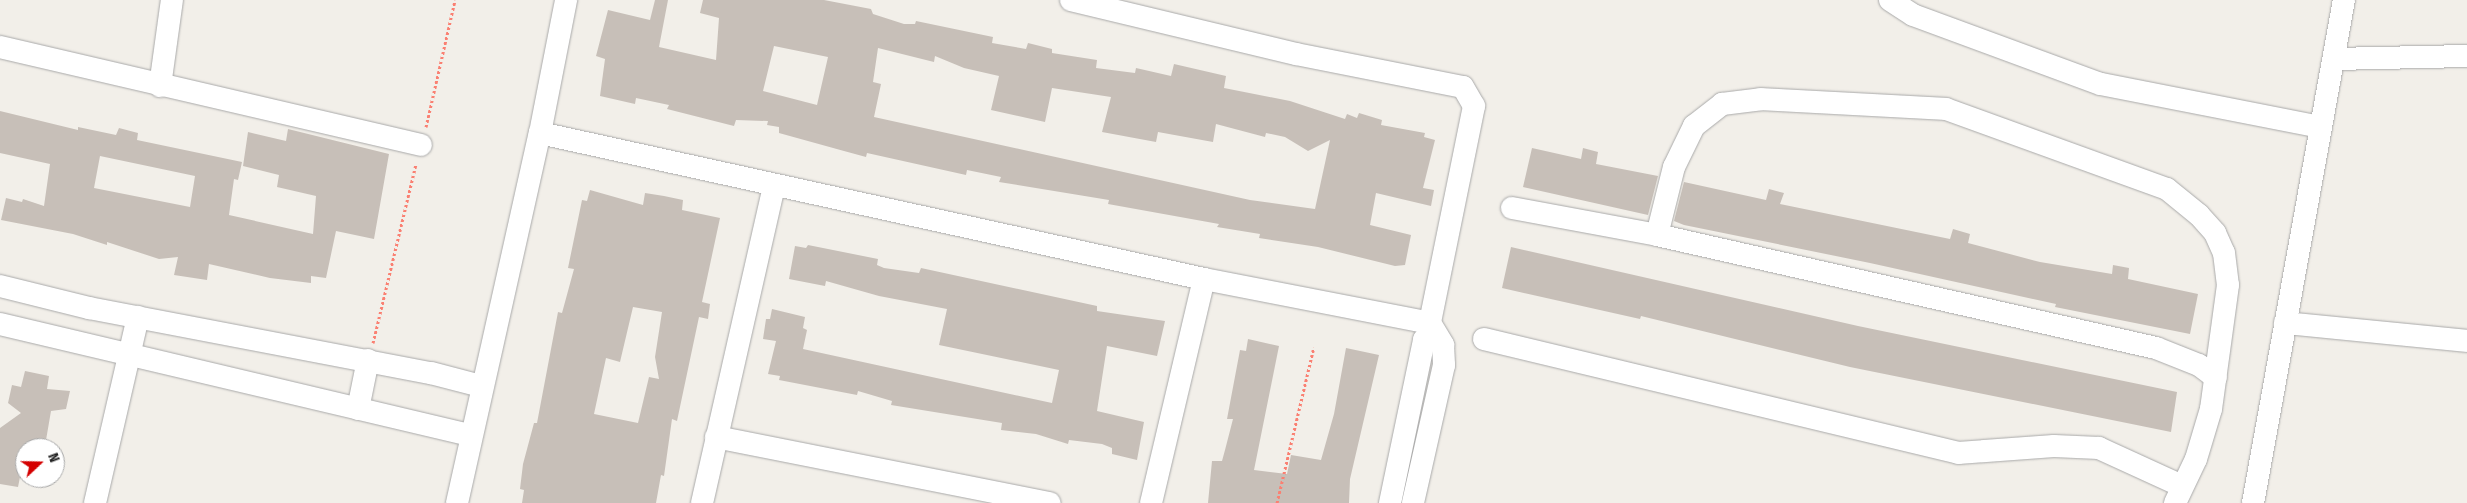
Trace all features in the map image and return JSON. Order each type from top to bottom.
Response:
[{"type":"street","points":[[160,86],[172,0]]},
{"type":"street","points":[[456,503],[481,386],[540,133],[566,0]]},
{"type":"street","points":[[1072,0],[1296,54],[1463,87],[1474,106],[1432,327],[1424,340],[1390,503]]},
{"type":"street","points":[[1890,0],[1913,14],[2101,84],[2320,127]]},
{"type":"street","points":[[2253,503],[2344,0]]},
{"type":"street","points":[[0,47],[160,86],[421,145]]},
{"type":"street","points":[[2334,59],[2467,56]]},
{"type":"street","points":[[1484,339],[1958,453],[2054,446],[2099,448],[2178,495],[2196,460],[2211,410],[2228,286],[2224,254],[2215,233],[2199,215],[2167,189],[1946,109],[1761,99],[1722,104],[1694,126],[1674,167],[1657,235]]},
{"type":"street","points":[[540,133],[774,186],[1432,327],[1443,345],[1444,365],[1413,503]]},
{"type":"street","points":[[702,503],[774,186]]},
{"type":"street","points":[[1512,208],[1657,235],[2156,348],[2199,365],[2216,378]]},
{"type":"street","points":[[1151,503],[1204,279]]},
{"type":"street","points":[[0,286],[138,317],[368,360],[481,386]]},
{"type":"street","points":[[95,503],[138,317]]},
{"type":"street","points":[[2285,323],[2467,341]]},
{"type":"street","points":[[0,324],[470,435]]},
{"type":"street","points":[[358,409],[368,360]]},
{"type":"street","points":[[716,437],[1050,503]]},
{"type":"path","points":[[368,360],[455,0]]},
{"type":"path","points":[[1277,503],[1314,346]]},
{"type":"building","points":[[655,0],[668,0],[659,47],[716,60],[719,18],[700,13],[703,0],[824,0],[871,9],[873,14],[904,24],[915,24],[916,21],[993,37],[992,43],[1026,49],[1028,43],[1052,49],[1052,53],[1097,60],[1096,68],[1135,73],[1136,68],[1171,76],[1174,64],[1226,76],[1224,88],[1290,101],[1345,119],[1347,114],[1357,118],[1359,113],[1382,120],[1381,125],[1425,133],[1424,137],[1435,140],[1423,188],[1434,190],[1431,206],[1376,193],[1370,225],[1411,235],[1405,265],[1395,266],[1318,247],[1259,238],[1260,234],[1217,227],[1219,224],[1108,204],[1109,200],[999,182],[1001,177],[967,170],[966,175],[867,153],[866,157],[779,133],[779,127],[767,125],[768,121],[736,120],[734,126],[667,109],[669,105],[636,98],[635,104],[600,96],[605,59],[596,56],[608,10],[650,20]],"holes":[[[774,46],[828,57],[817,105],[763,91]],[[878,48],[934,62],[935,56],[964,68],[999,76],[991,110],[1045,122],[1052,88],[1111,97],[1102,132],[1156,142],[1158,132],[1213,142],[1216,124],[1265,137],[1266,133],[1285,137],[1308,151],[1330,140],[1315,209],[1250,200],[874,117],[881,84],[873,82]]]},
{"type":"building","points":[[0,111],[78,130],[78,127],[116,135],[119,128],[138,133],[137,140],[242,162],[238,180],[234,179],[229,215],[313,234],[316,196],[277,187],[279,175],[243,166],[248,132],[286,141],[288,129],[389,154],[374,239],[336,231],[326,278],[311,276],[311,283],[270,278],[209,264],[207,280],[174,275],[178,257],[159,259],[107,242],[107,245],[73,234],[1,220],[6,198],[22,202],[23,199],[44,206],[50,164],[0,153]],"holes":[[[100,156],[195,176],[190,207],[94,188]]]},
{"type":"building","points":[[1532,148],[1581,159],[1583,148],[1598,152],[1596,164],[1658,176],[1648,215],[1523,187]]},
{"type":"building","points":[[1684,182],[1766,200],[1769,189],[1784,193],[1780,204],[1950,239],[1953,229],[1970,234],[1968,243],[2040,262],[2112,274],[2113,265],[2129,268],[2128,279],[2198,294],[2190,334],[2055,307],[2056,304],[1684,225],[1674,221]]},
{"type":"building","points":[[590,190],[643,205],[645,193],[683,200],[682,210],[720,218],[702,302],[710,304],[708,319],[699,317],[677,421],[672,419],[664,476],[661,475],[656,503],[522,503],[524,490],[520,489],[523,464],[534,423],[537,423],[558,312],[562,313],[574,269],[568,268],[582,200],[587,201]],"holes":[[[633,307],[662,312],[655,357],[659,379],[649,377],[638,423],[594,414],[606,358],[620,362]]]},
{"type":"building","points":[[808,245],[878,259],[877,265],[884,268],[919,273],[921,268],[1097,306],[1097,311],[1165,321],[1157,356],[1107,346],[1097,411],[1144,422],[1137,460],[1112,454],[1112,448],[1102,444],[1069,440],[1068,444],[1036,434],[1001,430],[1002,423],[891,405],[892,401],[858,391],[857,395],[779,380],[780,376],[768,374],[776,341],[763,339],[766,319],[770,319],[772,309],[805,317],[803,328],[807,330],[803,349],[1052,403],[1059,370],[939,345],[947,309],[879,296],[826,281],[825,286],[789,279],[795,246],[806,248]]},
{"type":"building","points":[[1511,247],[1858,326],[2177,392],[2171,432],[1850,367],[1641,316],[1640,319],[1502,288]]},
{"type":"building","points":[[1248,339],[1279,346],[1254,470],[1287,474],[1291,455],[1321,460],[1334,414],[1346,348],[1379,355],[1350,479],[1349,503],[1208,503],[1212,461],[1222,461],[1233,419],[1227,419],[1240,350],[1246,351]]},
{"type":"building","points":[[25,371],[49,376],[47,389],[70,391],[66,409],[51,411],[46,438],[15,438],[15,486],[0,484],[0,428],[21,413],[8,403],[12,385],[21,387]]}]
